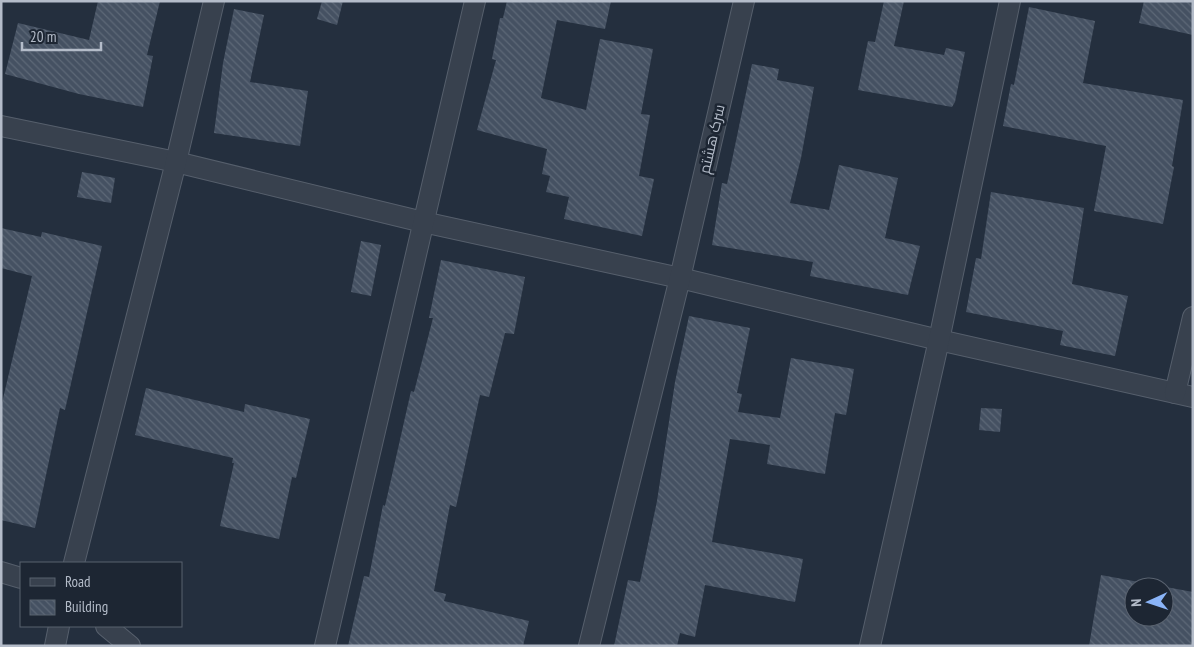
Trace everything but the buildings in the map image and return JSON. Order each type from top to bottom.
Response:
[{"type":"street","points":[[74,562],[176,162],[214,1]]},
{"type":"street","points":[[325,646],[476,1]]},
{"type":"street","name":"سرک هشتم","points":[[589,646],[680,278],[744,1]]},
{"type":"street","points":[[870,646],[939,340],[1010,1]]},
{"type":"street","points":[[1,126],[176,162],[423,222],[680,278],[939,340],[1184,395],[1193,317]]},
{"type":"street","points":[[1,572],[20,578]]},
{"type":"street","points":[[55,646],[59,627]]},
{"type":"street","points":[[107,627],[130,646]]}]
